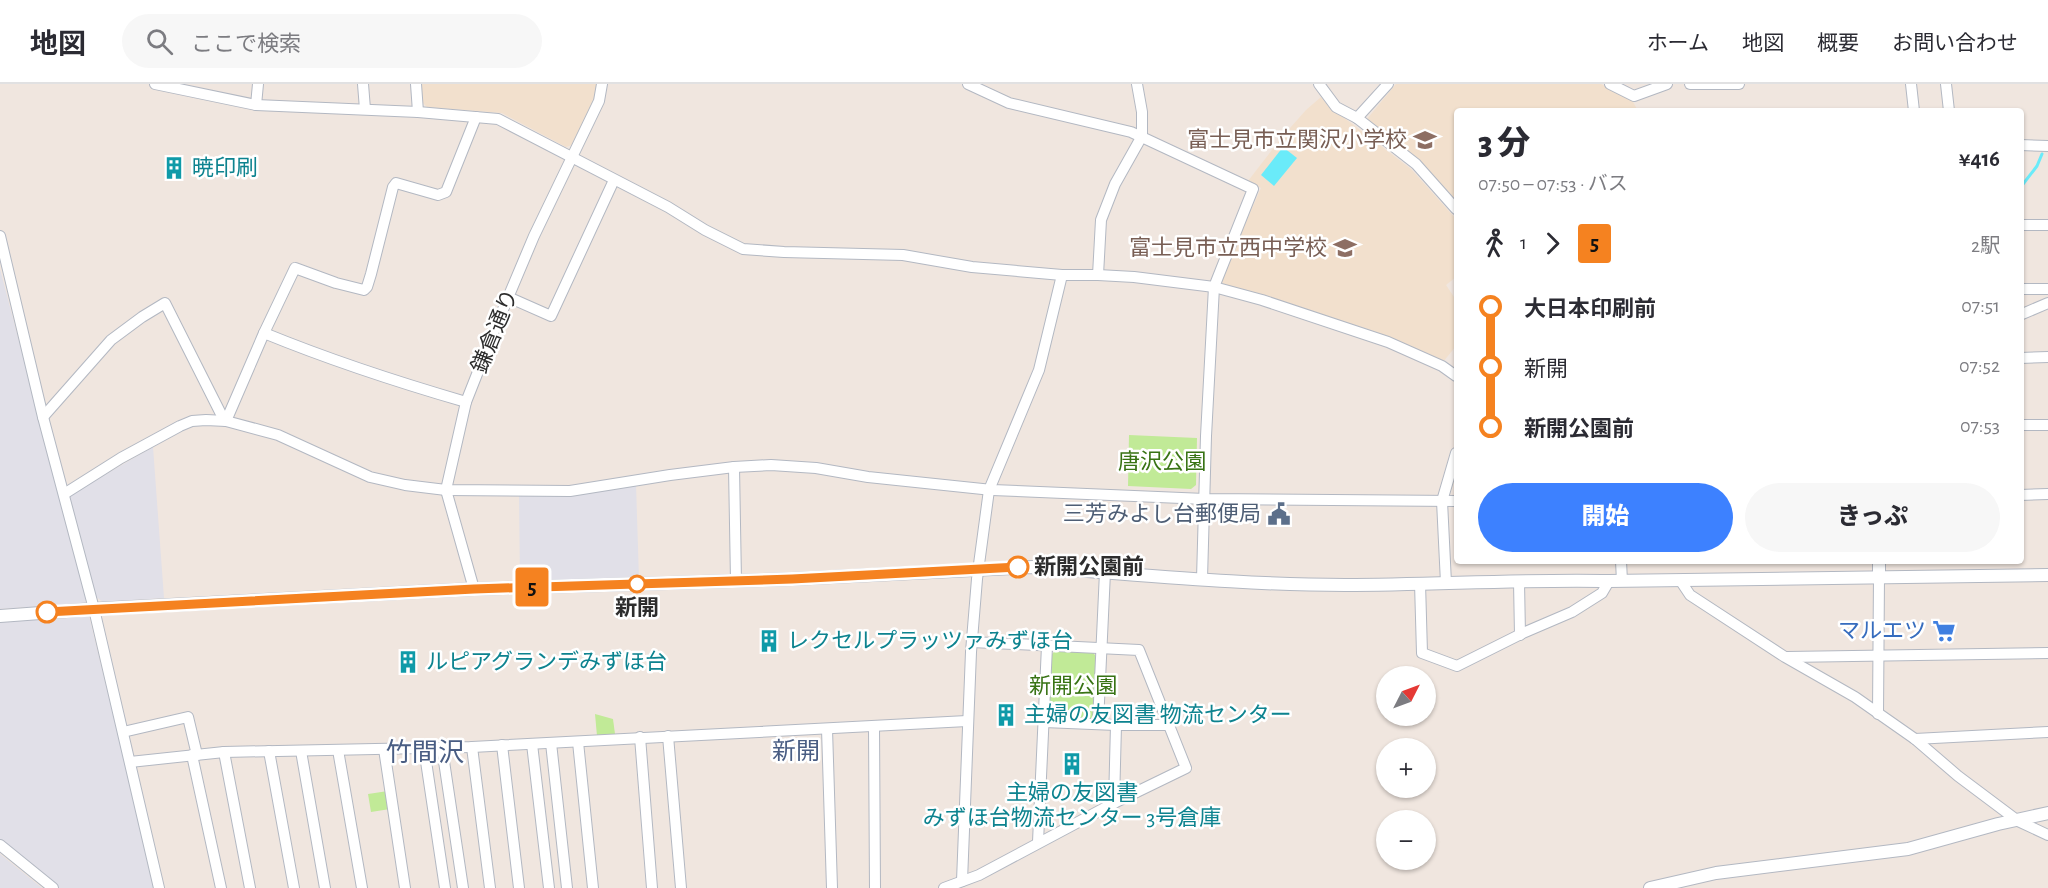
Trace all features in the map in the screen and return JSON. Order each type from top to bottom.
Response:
[{"type":"street","points":[[155,84],[170,85],[256,105],[418,112],[498,119],[668,207],[705,230],[743,249],[903,255],[972,267],[1062,275],[1098,275],[1214,287],[1262,300],[1388,342],[1442,366],[1454,375]]},
{"type":"street","points":[[256,105],[258,84]]},
{"type":"street","points":[[363,84],[365,110]]},
{"type":"street","points":[[416,84],[418,112]]},
{"type":"street","name":"鎌倉通り","points":[[474,589],[446,490],[466,402],[534,236],[599,101],[602,84]]},
{"type":"street","points":[[968,84],[1009,103],[1142,136],[1253,189],[1214,287],[1202,579]]},
{"type":"street","points":[[1098,275],[1101,220],[1115,184],[1142,136],[1142,112],[1137,84]]},
{"type":"street","points":[[1319,84],[1336,107],[1357,118],[1416,164],[1454,207]]},
{"type":"street","points":[[1357,118],[1385,88],[1372,84]]},
{"type":"street","points":[[1610,84],[1634,96],[1667,84]]},
{"type":"street","points":[[1689,84],[1739,84]]},
{"type":"street","points":[[1911,84],[1914,108]]},
{"type":"street","points":[[1946,84],[1949,108]]},
{"type":"street","points":[[225,420],[295,268],[336,284],[364,290],[368,287],[393,187],[396,183],[438,195],[446,192],[476,117]]},
{"type":"street","points":[[2024,145],[2048,146]]},
{"type":"street","points":[[508,297],[551,316],[614,180]]},
{"type":"street","points":[[2024,225],[2048,225]]},
{"type":"street","points":[[0,236],[43,417],[94,609],[159,888]]},
{"type":"street","points":[[962,881],[972,642],[989,490],[1039,370],[1062,275]]},
{"type":"street","points":[[2024,289],[2048,289]]},
{"type":"street","points":[[43,417],[111,340],[165,303],[225,420]]},
{"type":"street","points":[[2024,313],[2048,303]]},
{"type":"street","points":[[264,333],[382,378],[466,402]]},
{"type":"street","points":[[2024,358],[2048,357]]},
{"type":"street","points":[[64,494],[121,458],[180,426],[192,421],[225,420],[278,435],[370,477],[405,485],[446,490],[570,491],[734,467],[771,465],[816,468],[868,477],[989,490],[1205,499],[1454,501]]},
{"type":"street","points":[[2024,425],[2048,425]]},
{"type":"street","points":[[1446,583],[1442,501],[1454,460]]},
{"type":"street","points":[[734,467],[736,581]]},
{"type":"street","points":[[2024,495],[2048,494]]},
{"type":"street","points":[[1621,564],[1622,581]]},
{"type":"street","points":[[1878,714],[1879,564]]},
{"type":"street","points":[[0,616],[474,589],[736,581],[1033,567],[1275,584],[2048,575]]},
{"type":"street","points":[[1098,723],[1105,572]]},
{"type":"street","points":[[1680,580],[1690,595],[1785,657],[1855,697],[1915,739],[1958,776],[2018,821],[2048,835]]},
{"type":"street","points":[[1420,584],[1422,653],[1456,666],[1572,612],[1602,593],[1609,581]]},
{"type":"street","points":[[1519,582],[1520,635]]},
{"type":"street","points":[[944,888],[979,875],[1038,842],[1186,768],[1139,650],[972,642]]},
{"type":"street","points":[[1038,842],[1047,646]]},
{"type":"street","points":[[1785,657],[2048,653]]},
{"type":"street","points":[[123,732],[188,717],[221,888]]},
{"type":"street","points":[[130,762],[224,752],[472,747],[967,721]]},
{"type":"street","points":[[1044,722],[1169,725]]},
{"type":"street","points":[[1114,803],[1116,725]]},
{"type":"street","points":[[874,726],[874,888]]},
{"type":"street","points":[[827,729],[832,888]]},
{"type":"street","points":[[1915,739],[2048,732]]},
{"type":"street","points":[[668,736],[681,888]]},
{"type":"street","points":[[640,737],[652,888]]},
{"type":"street","points":[[551,742],[567,888]]},
{"type":"street","points":[[578,742],[593,888]]},
{"type":"street","points":[[531,744],[549,888]]},
{"type":"street","points":[[502,745],[519,888]]},
{"type":"street","points":[[472,747],[490,888]]},
{"type":"street","points":[[424,748],[445,888]]},
{"type":"street","points":[[442,748],[463,888]]},
{"type":"street","points":[[384,749],[405,888]]},
{"type":"street","points":[[338,750],[362,888]]},
{"type":"street","points":[[268,751],[294,888]]},
{"type":"street","points":[[301,751],[325,888]]},
{"type":"street","points":[[224,752],[250,888]]},
{"type":"street","points":[[1650,888],[1716,873],[1908,849],[2048,813]]},
{"type":"street","points":[[0,846],[53,888]]},
{"type":"shaded area","points":[[420,84],[597,84],[595,97],[575,144],[566,147],[502,113],[427,107],[422,102]]},
{"type":"shaded area","name":"富士見市立関沢小学校","points":[[1396,84],[1601,84],[1632,100],[1636,108],[1454,108],[1454,198],[1420,161],[1367,119]]},
{"type":"shaded area","name":"富士見市立西中学校","points":[[1321,97],[1332,111],[1411,169],[1454,217],[1454,279],[1446,285],[1454,297],[1454,348],[1443,362],[1371,330],[1223,284],[1221,279],[1261,188],[1248,181],[1306,110]]},
{"type":"shaded area","points":[[0,269],[86,596],[85,603],[0,609]]},
{"type":"shaded area","points":[[153,447],[164,598],[103,602],[95,596],[68,498]]},
{"type":"shaded area","points":[[636,484],[639,579],[520,582],[519,496],[574,496]]},
{"type":"shaded area","points":[[89,616],[154,888],[58,888],[0,841],[0,622]]},
{"type":"shaded area","points":[[0,854],[42,888],[0,888]]},
{"type":"green space","name":"唐沢公園","points":[[1129,435],[1197,438],[1196,485],[1191,489],[1128,486]]},
{"type":"green space","name":"新開公園","points":[[1055,651],[1093,652],[1096,657],[1094,716],[1091,720],[1052,718],[1049,715],[1052,654]]},
{"type":"green space","points":[[595,714],[613,719],[615,734],[597,736]]},
{"type":"green space","points":[[388,791],[390,809],[371,812],[368,794]]},
{"type":"water","points":[[1283,147],[1297,158],[1274,186],[1261,175]]},
{"type":"waterway","points":[[2024,183],[2037,166],[2042,154]]},
{"type":"bus line","name":"5","points":[[47,612],[474,589],[792,579],[1018,567]]},
{"type":"place","name":"富士見市立関沢小学校","points":[[1425,140]]},
{"type":"place","name":"暁印刷","points":[[174,168]]},
{"type":"place","name":"富士見市立西中学校","points":[[1345,248]]},
{"type":"place","name":"三芳みよし台郵便局","points":[[1279,514]]},
{"type":"place","name":"新開公園前","points":[[1018,567]]},
{"type":"place","name":"新開","points":[[637,584]]},
{"type":"place","name":"マルエツ","points":[[1944,631]]},
{"type":"place","name":"レクセルプラッツァみずほ台","points":[[769,641]]},
{"type":"place","name":"ルピアグランデみずほ台","points":[[408,662]]},
{"type":"place","name":"主婦の友図書 物流センター","points":[[1006,715]]},
{"type":"place","name":"主婦の友図書 みずほ台物流センター 3号倉庫","points":[[1072,764]]},
{"type":"district","name":"新開","points":[[796,752]]},
{"type":"district","name":"竹間沢","points":[[425,753]]}]
